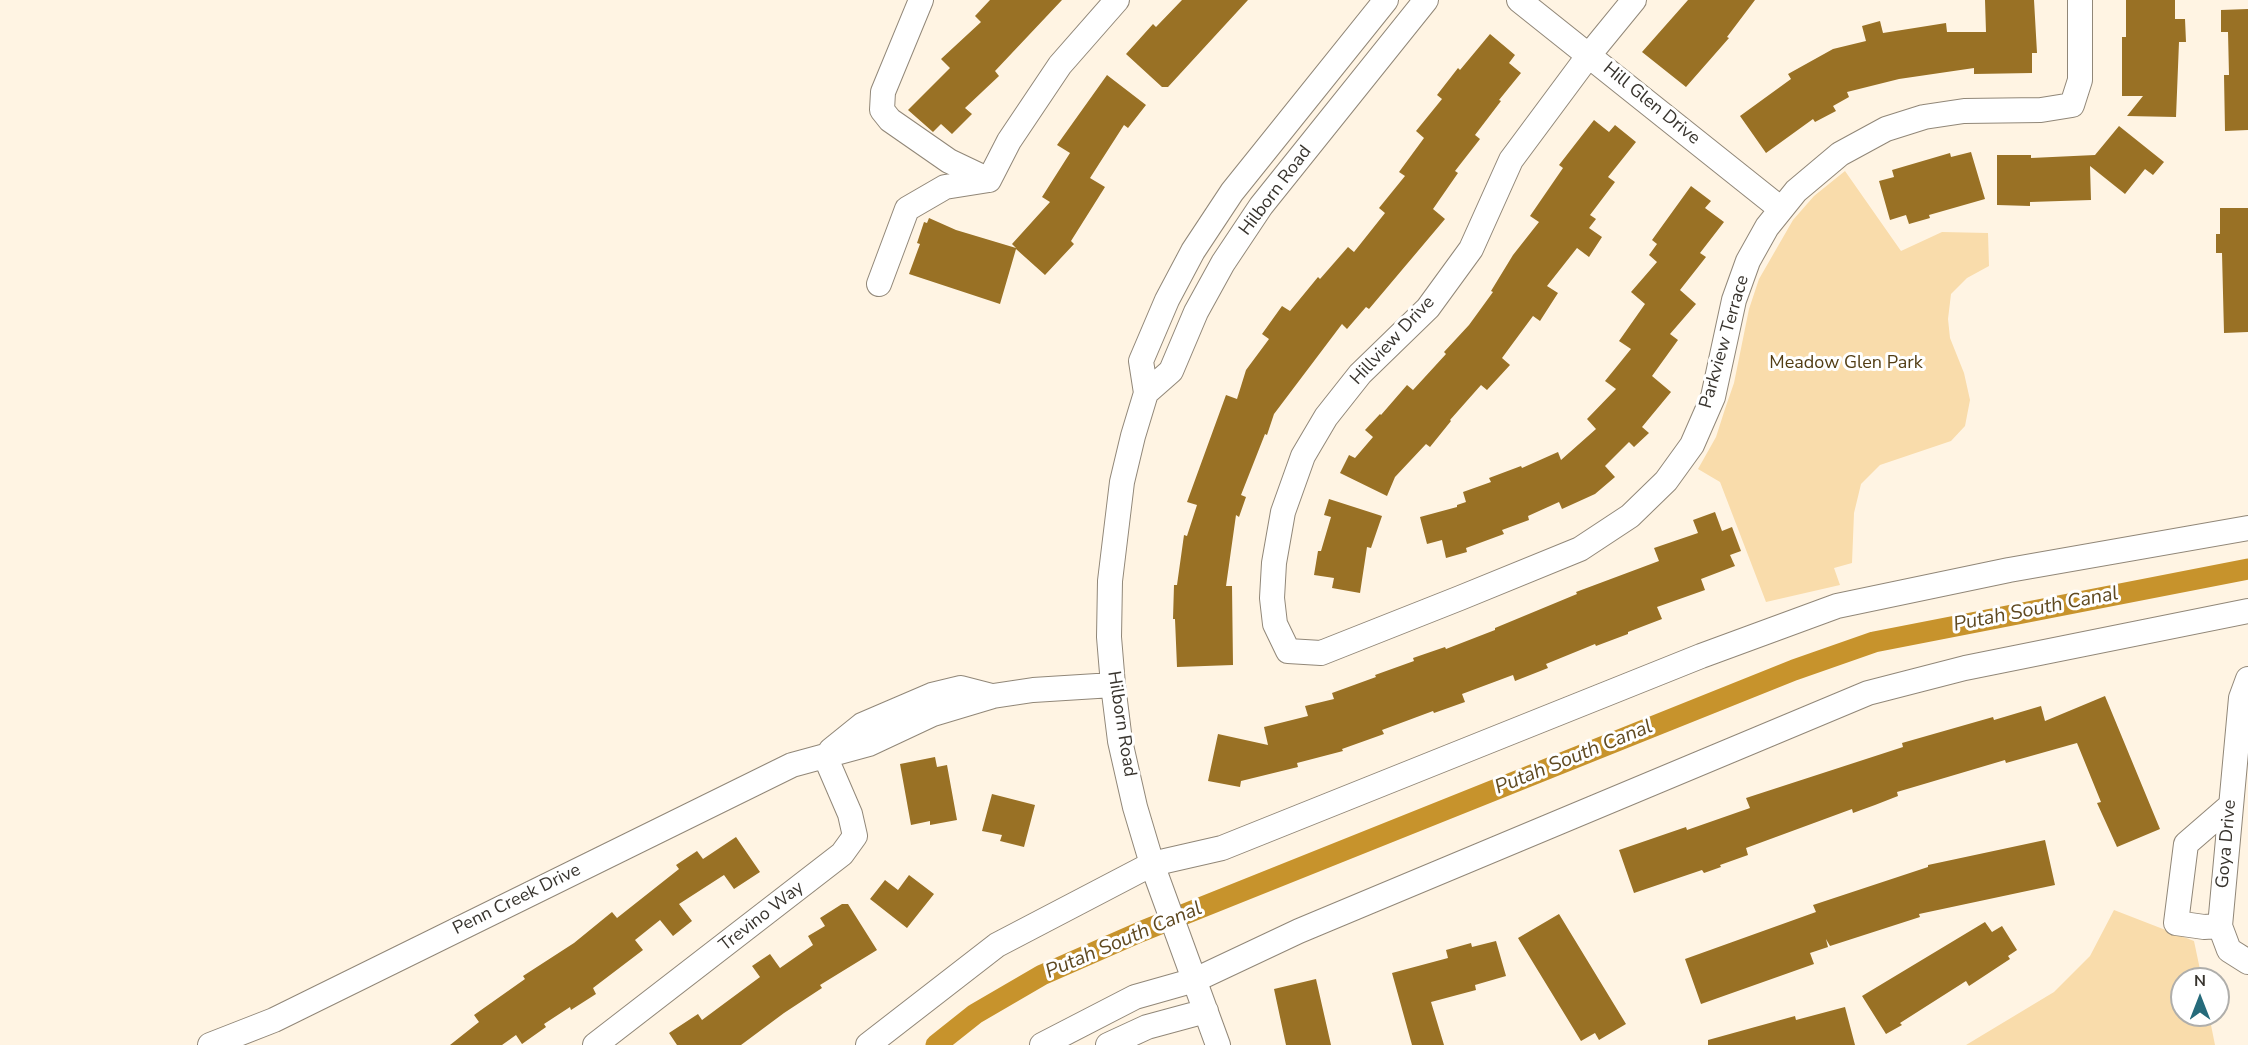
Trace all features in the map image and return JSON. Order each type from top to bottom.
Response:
[{"type":"street","points":[[921,0],[883,92],[882,110],[890,120],[950,161],[990,180]]},
{"type":"street","points":[[990,180],[1010,141],[1060,65],[1117,0]]},
{"type":"street","name":"Hilborn Road","points":[[1218,1045],[1155,871],[1135,807],[1125,763],[1113,685],[1109,637],[1110,581],[1122,482],[1146,393],[1141,361],[1167,300],[1193,250],[1232,192],[1386,0]]},
{"type":"street","name":"Hilborn Road","points":[[1146,393],[1171,371],[1223,263],[1262,206],[1426,0]]},
{"type":"street","name":"Hill Glen Drive","points":[[1519,0],[1781,209]]},
{"type":"street","name":"Hillview Drive","points":[[1288,651],[1275,624],[1272,598],[1274,563],[1283,512],[1303,456],[1326,417],[1360,374],[1428,308],[1471,249],[1511,160],[1589,55],[1634,0]]},
{"type":"street","name":"Parkview Terrace","points":[[1288,651],[1321,653],[1580,549],[1630,516],[1666,481],[1692,445],[1713,397],[1734,300],[1745,271],[1767,227],[1796,191],[1840,154],[1886,129],[1924,117],[1964,111],[2041,110],[2072,105],[2080,80],[2080,0]]},
{"type":"street","points":[[879,284],[908,209],[945,187],[990,180]]},
{"type":"street","points":[[868,1045],[997,945],[1155,871],[1222,848],[1701,656],[1837,606],[2009,570],[2248,528]]},
{"type":"street","points":[[1042,1045],[1135,997],[1299,931],[1868,693],[1965,668],[2248,611]]},
{"type":"street","name":"Goya Drive","points":[[2220,926],[2241,698],[2248,679]]},
{"type":"street","name":"Penn Creek Drive","points":[[210,1045],[274,1020],[792,765],[869,744],[933,714],[993,696],[1057,688],[1113,685]]},
{"type":"street","name":"Penn Creek Drive","points":[[825,756],[862,725],[932,695],[961,688],[993,696]]},
{"type":"street","name":"Penn Creek Drive","points":[[889,713],[933,714]]},
{"type":"street","name":"Trevino Way","points":[[595,1045],[842,854],[855,836],[850,814],[825,756]]},
{"type":"street","points":[[2231,805],[2186,844],[2176,923],[2204,927],[2220,926],[2229,950],[2248,962]]},
{"type":"street","points":[[1108,1045],[1147,1027],[1206,1011]]},
{"type":"green space","name":"Meadow Glen Park","points":[[1845,171],[1901,251],[1942,232],[1988,233],[1989,266],[1967,278],[1951,294],[1948,319],[1950,338],[1964,373],[1970,400],[1965,426],[1951,441],[1880,465],[1861,484],[1854,513],[1852,563],[1834,568],[1840,585],[1766,602],[1720,482],[1698,469],[1716,437],[1734,383],[1749,309],[1759,279],[1793,220],[1814,196]]},
{"type":"green space","points":[[2114,910],[2194,941],[2199,967],[2170,967],[2170,1027],[2211,1027],[2215,1045],[1966,1045],[2054,992],[2090,956]]},
{"type":"building","points":[[990,0],[1062,0],[995,71],[999,76],[965,108],[972,114],[952,134],[941,124],[933,132],[908,110],[950,68],[941,59],[981,22],[975,16]]},
{"type":"building","points":[[1182,0],[1248,0],[1168,87],[1162,87],[1126,54],[1153,24],[1156,27]]},
{"type":"building","points":[[1688,0],[1755,0],[1727,37],[1729,38],[1686,87],[1642,52]]},
{"type":"building","points":[[1985,0],[2034,0],[2037,53],[2032,53],[2032,73],[1974,74],[1974,68],[1899,79],[1847,92],[1849,97],[1833,106],[1836,111],[1815,122],[1813,119],[1766,153],[1740,116],[1791,79],[1788,74],[1833,49],[1866,41],[1862,26],[1880,21],[1883,33],[1946,23],[1947,32],[1986,32]]},
{"type":"building","points":[[2126,0],[2175,0],[2175,19],[2185,19],[2186,42],[2179,42],[2176,117],[2127,116],[2143,96],[2122,96],[2122,37],[2126,37]]},
{"type":"building","points":[[2248,9],[2248,130],[2225,131],[2224,75],[2229,75],[2228,32],[2221,32],[2221,10]]},
{"type":"building","points":[[1490,34],[1515,55],[1509,63],[1521,73],[1475,135],[1480,139],[1455,171],[1458,173],[1433,209],[1445,219],[1369,309],[1366,307],[1347,329],[1342,324],[1274,414],[1267,435],[1265,434],[1241,495],[1246,497],[1239,517],[1236,515],[1226,586],[1232,586],[1233,665],[1177,667],[1175,619],[1173,619],[1174,585],[1177,585],[1184,535],[1187,536],[1197,505],[1187,502],[1226,395],[1237,399],[1246,370],[1269,339],[1262,334],[1282,306],[1290,311],[1318,277],[1320,279],[1348,247],[1354,252],[1385,213],[1379,208],[1405,176],[1399,172],[1424,138],[1416,131],[1442,99],[1437,95],[1458,68],[1460,70]]},
{"type":"building","points":[[1107,75],[1146,105],[1128,128],[1124,125],[1090,178],[1105,187],[1071,241],[1074,244],[1045,275],[1016,249],[1000,304],[909,274],[920,244],[917,243],[924,222],[927,223],[929,218],[956,230],[1016,248],[1012,244],[1050,202],[1042,197],[1070,153],[1057,145]]},
{"type":"building","points":[[1594,120],[1609,132],[1615,125],[1636,142],[1608,177],[1615,182],[1590,215],[1596,219],[1589,228],[1602,237],[1589,257],[1577,248],[1547,286],[1558,293],[1540,321],[1533,316],[1502,358],[1510,365],[1487,390],[1481,385],[1430,447],[1426,444],[1395,477],[1387,496],[1340,473],[1349,455],[1355,458],[1373,437],[1365,430],[1407,385],[1413,390],[1446,354],[1444,352],[1469,325],[1493,292],[1491,291],[1513,255],[1539,222],[1530,216],[1563,168],[1559,165]]},
{"type":"building","points":[[2119,126],[2164,162],[2153,175],[2145,169],[2125,194],[2090,166],[2091,200],[2030,202],[2030,206],[1997,205],[1997,155],[2031,155],[2031,158],[2095,155]]},
{"type":"building","points":[[1971,152],[1985,199],[1929,215],[1930,218],[1909,224],[1906,215],[1890,220],[1879,181],[1894,177],[1892,170],[1950,153],[1951,157]]},
{"type":"building","points":[[1691,186],[1711,201],[1705,208],[1724,222],[1700,253],[1706,257],[1680,290],[1696,304],[1670,334],[1678,340],[1652,376],[1671,392],[1642,427],[1649,433],[1634,447],[1629,442],[1605,466],[1615,477],[1595,494],[1562,509],[1559,502],[1528,516],[1529,520],[1502,530],[1504,534],[1466,548],[1467,552],[1446,558],[1442,540],[1427,544],[1420,517],[1457,507],[1466,502],[1463,492],[1491,482],[1489,478],[1521,466],[1522,468],[1558,452],[1561,460],[1596,429],[1587,419],[1616,389],[1605,381],[1631,349],[1619,341],[1645,304],[1631,292],[1657,262],[1649,255],[1657,244],[1652,240]]},
{"type":"building","points":[[2220,208],[2248,208],[2248,332],[2224,333],[2222,253],[2216,253],[2216,234],[2220,234]]},
{"type":"building","points":[[1329,499],[1382,516],[1371,548],[1367,547],[1360,593],[1332,588],[1334,578],[1314,575],[1318,551],[1321,551],[1331,517],[1324,515]]},
{"type":"building","points":[[1715,512],[1722,531],[1732,527],[1741,551],[1730,555],[1735,566],[1701,579],[1705,590],[1657,607],[1662,619],[1546,664],[1548,668],[1515,681],[1513,675],[1462,694],[1465,702],[1382,730],[1384,734],[1342,749],[1343,751],[1297,763],[1298,767],[1241,781],[1240,787],[1208,781],[1218,734],[1268,745],[1264,727],[1308,716],[1305,706],[1334,699],[1332,693],[1414,661],[1413,658],[1445,647],[1446,649],[1495,630],[1495,628],[1577,594],[1576,592],[1659,561],[1654,548],[1698,533],[1693,520]]},
{"type":"building","points":[[2105,696],[2160,829],[2117,847],[2097,803],[2101,802],[2077,743],[2006,763],[2005,760],[1897,792],[1898,796],[1875,805],[1853,813],[1852,809],[1746,848],[1748,855],[1720,865],[1721,867],[1704,873],[1702,870],[1634,893],[1619,850],[1750,808],[1746,798],[1903,747],[1902,743],[2041,706],[2045,721]]},
{"type":"building","points":[[935,757],[937,767],[947,765],[957,820],[930,825],[930,821],[911,825],[900,764]]},
{"type":"building","points":[[992,794],[1035,805],[1024,847],[1000,841],[1002,835],[982,831]]},
{"type":"building","points":[[736,837],[760,872],[734,889],[724,875],[679,904],[692,921],[673,936],[660,920],[635,940],[643,950],[593,988],[596,994],[544,1024],[546,1027],[522,1044],[516,1035],[502,1045],[450,1045],[479,1022],[474,1015],[525,979],[523,976],[574,943],[612,912],[617,918],[679,869],[676,865],[697,851],[703,859]]},
{"type":"building","points":[[2045,840],[2055,885],[1919,914],[1920,917],[1830,946],[1826,939],[1828,947],[1810,953],[1814,964],[1701,1004],[1685,959],[1816,912],[1813,905],[1928,867],[1928,865]]},
{"type":"building","points":[[909,875],[934,894],[907,928],[870,899],[885,880],[898,890]]},
{"type":"building","points":[[842,904],[848,904],[877,950],[820,985],[822,988],[741,1045],[677,1045],[669,1033],[698,1014],[702,1020],[760,977],[752,966],[770,954],[780,968],[813,945],[808,936],[825,926],[820,918]]},
{"type":"building","points":[[1559,914],[1626,1024],[1599,1040],[1595,1033],[1581,1041],[1518,938]]},
{"type":"building","points":[[1985,922],[1992,932],[2002,926],[2017,950],[2008,956],[2010,959],[1969,986],[1966,981],[1886,1034],[1862,996]]},
{"type":"building","points":[[1496,941],[1506,976],[1475,985],[1476,990],[1431,1002],[1444,1045],[1412,1045],[1392,973],[1448,958],[1446,950],[1471,943],[1472,947]]},
{"type":"building","points":[[1316,979],[1331,1045],[1286,1045],[1274,989]]},
{"type":"building","points":[[1845,1007],[1855,1045],[1708,1045],[1708,1040],[1795,1016],[1796,1020]]},
{"type":"waterway","name":"Putah South Canal","points":[[936,1045],[975,1014],[1042,975],[1140,932],[1794,670],[1874,642],[2248,569]]}]
